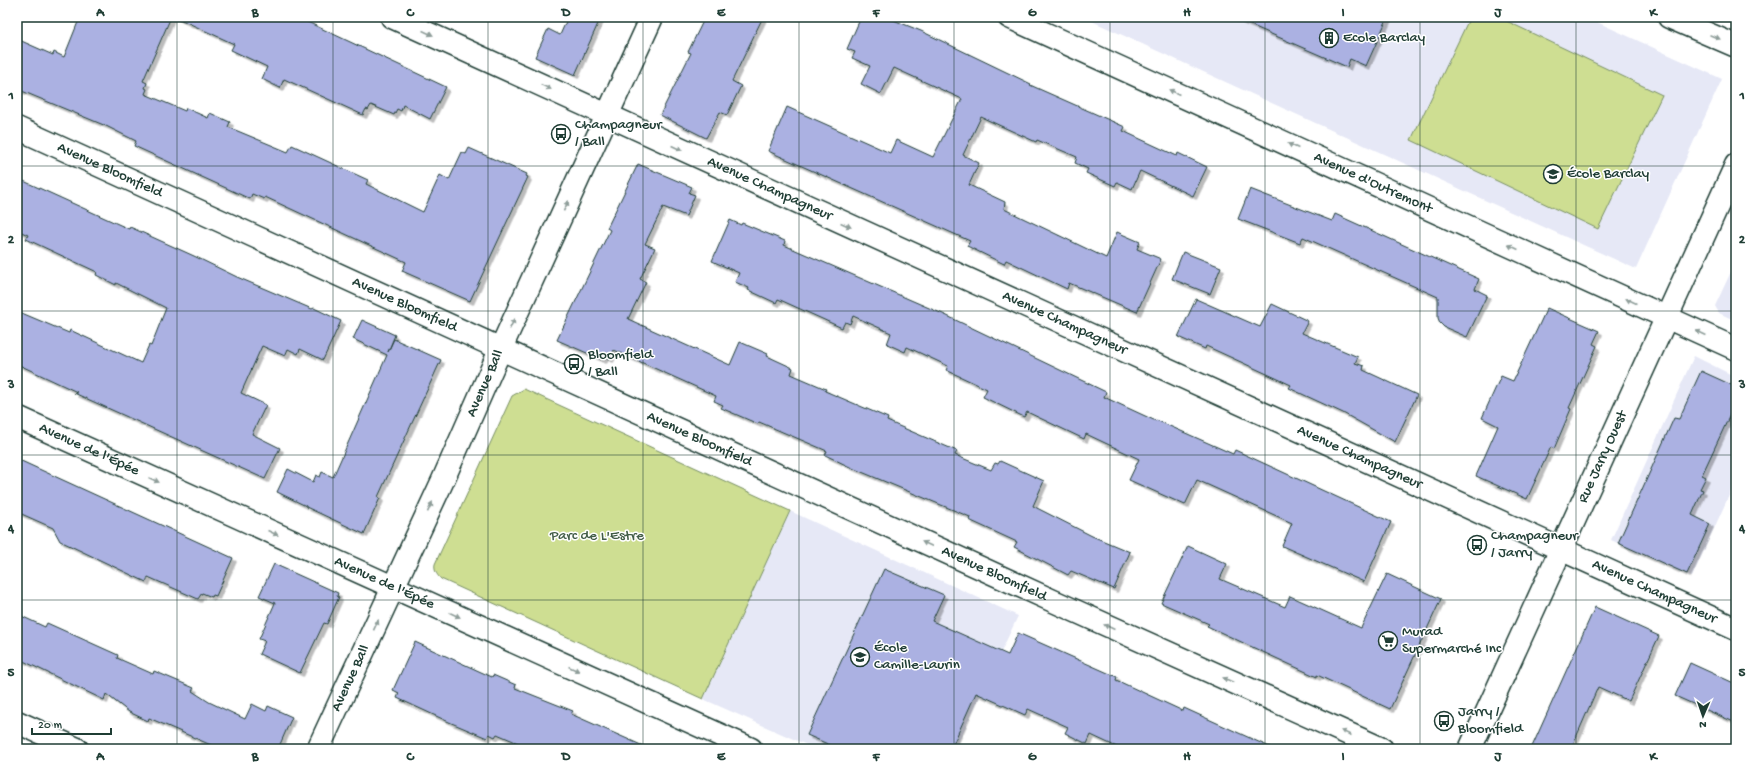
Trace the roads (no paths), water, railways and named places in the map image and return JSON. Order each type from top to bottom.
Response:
[{"type":"street","name":"Avenue Champagneur","points":[[392,17],[1736,629]]},
{"type":"street","name":"Avenue Ball","points":[[318,749],[652,17]]},
{"type":"street","name":"Avenue d'Outremont","points":[[1009,17],[1736,349]]},
{"type":"street","points":[[1668,17],[1736,46]]},
{"type":"street","name":"Avenue Bloomfield","points":[[17,128],[1008,581],[1382,749]]},
{"type":"street","name":"Rue Jarry Ouest","points":[[1470,749],[1736,165]]},
{"type":"street","name":"Avenue de l'Épée","points":[[17,417],[751,749]]},
{"type":"street","points":[[17,722],[77,749]]},
{"type":"place","name":"Ecole Barclay","points":[[1329,38]]},
{"type":"place","name":"Champagneur / Ball","points":[[561,134]]},
{"type":"place","name":"École Barclay","points":[[1553,174]]},
{"type":"place","name":"Bloomfield / Ball","points":[[574,364]]},
{"type":"place","name":"Champagneur / Jarry","points":[[1477,545]]},
{"type":"place","name":"Murad Supermarché Inc","points":[[1388,641]]},
{"type":"place","name":"École Camille-Laurin","points":[[860,657]]},
{"type":"place","name":"Jarry / Bloomfield","points":[[1444,721]]},
{"type":"park label","name":"Parc de L'Estre","points":[[597,536]]}]
